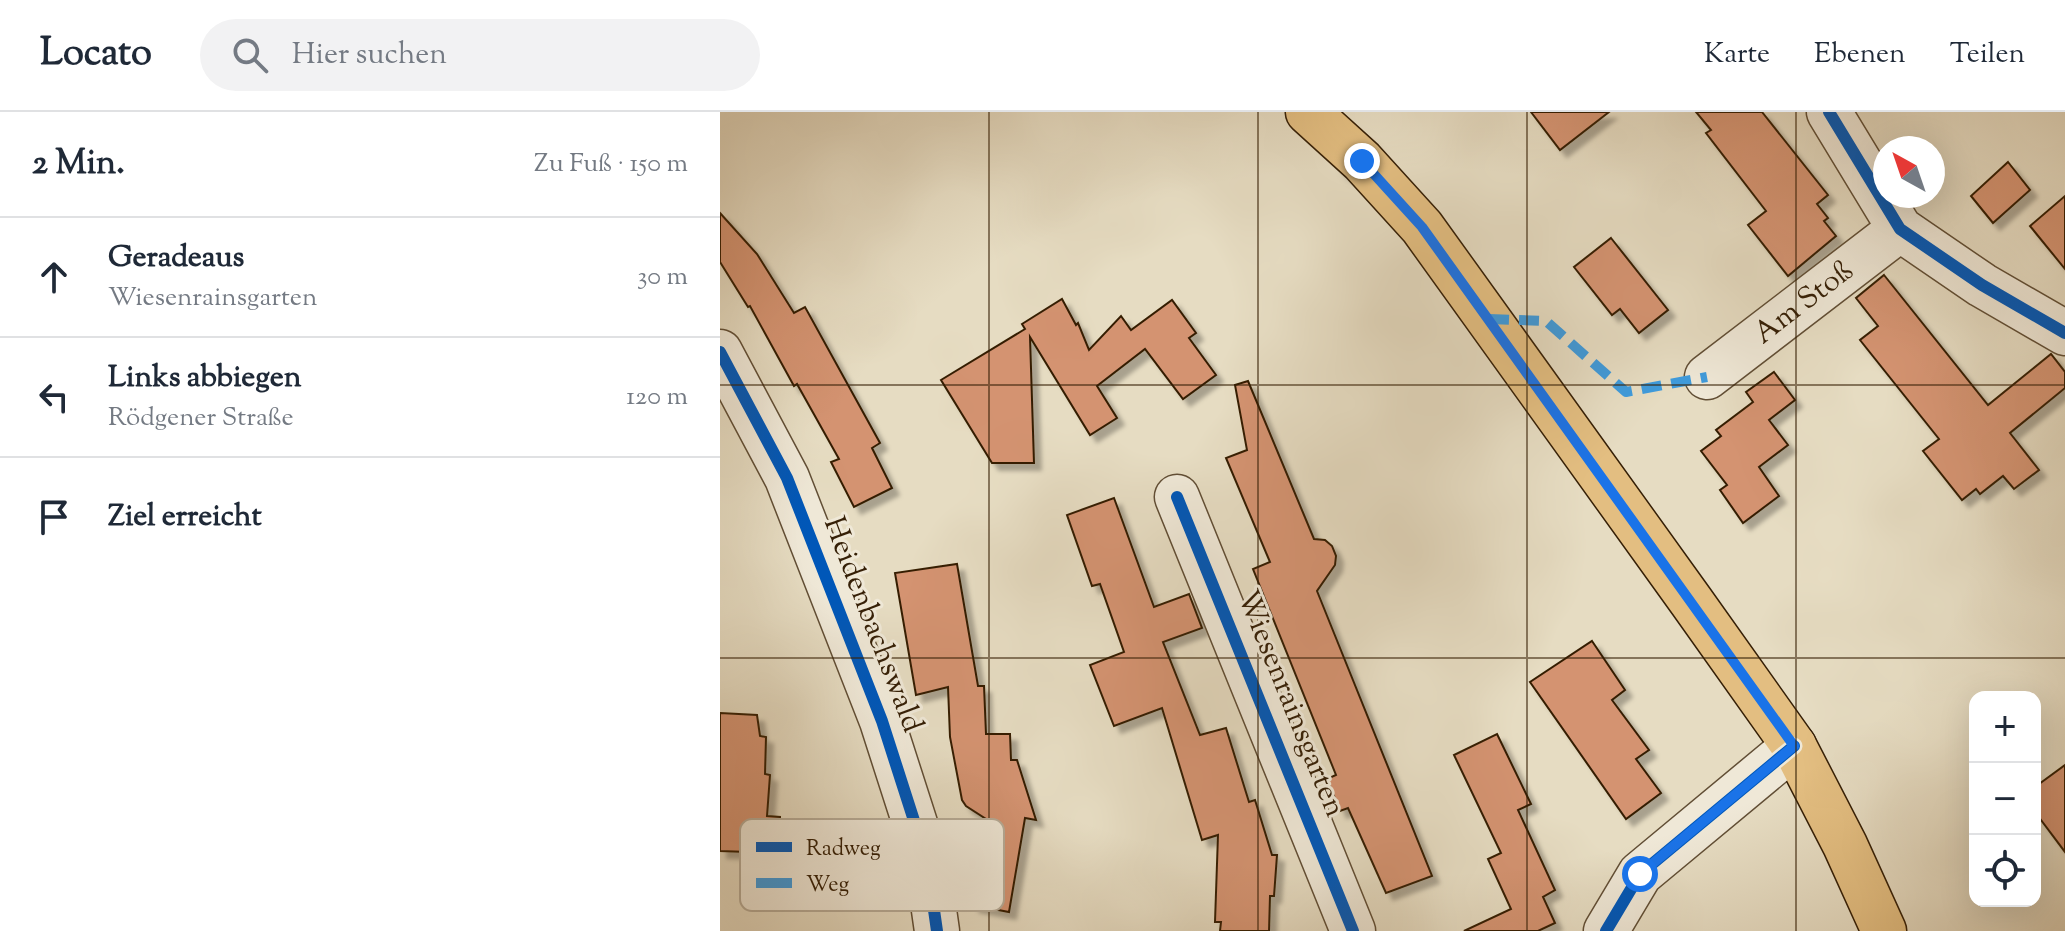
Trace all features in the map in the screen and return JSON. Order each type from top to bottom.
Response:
[{"type":"main road","points":[[1308,112],[1362,161],[1422,227],[1794,746],[1845,845],[1884,931]]},
{"type":"street","points":[[1829,112],[1900,229],[1982,285],[2065,333]]},
{"type":"street","name":"Am Stoß","points":[[1707,377],[1900,229]]},
{"type":"street","name":"Heidenbachswald","points":[[720,352],[787,478],[882,721],[914,819]]},
{"type":"street","name":"Wiesenrainsgarten","points":[[1177,497],[1353,931]]},
{"type":"street","points":[[1606,931],[1640,874],[1794,746]]},
{"type":"street","name":"Heidenbachswald","points":[[934,911],[937,931]]},
{"type":"building","points":[[1531,112],[1609,112],[1560,150]]},
{"type":"building","points":[[1696,112],[1762,112],[1828,195],[1817,204],[1828,218],[1824,221],[1836,236],[1788,276],[1748,225],[1766,211],[1706,133],[1711,130]]},
{"type":"building","points":[[2008,162],[2030,190],[1993,223],[1971,196]]},
{"type":"building","points":[[2065,196],[2065,269],[2030,226]]},
{"type":"building","points":[[720,213],[757,254],[794,313],[805,307],[880,443],[872,448],[892,488],[854,507],[831,462],[839,459],[750,306],[720,262]]},
{"type":"building","points":[[1611,238],[1668,310],[1639,333],[1620,309],[1612,315],[1574,267]]},
{"type":"building","points":[[1884,275],[1988,405],[2051,354],[2065,372],[2065,388],[2010,433],[2039,470],[2014,489],[2003,476],[1980,494],[1976,489],[1962,500],[1923,451],[1939,439],[1860,340],[1878,326],[1856,298]]},
{"type":"building","points":[[1062,299],[1076,325],[1078,323],[1089,350],[1121,316],[1131,330],[1172,300],[1196,333],[1189,338],[1216,375],[1183,399],[1145,349],[1097,386],[1117,418],[1090,435],[1030,337],[1034,463],[992,463],[941,380],[1025,329],[1022,324]]},
{"type":"building","points":[[1774,372],[1795,400],[1769,420],[1788,445],[1759,467],[1779,496],[1743,523],[1720,490],[1727,485],[1701,451],[1721,436],[1716,430],[1753,402],[1746,392]]},
{"type":"building","points":[[1248,381],[1314,539],[1325,540],[1336,556],[1335,565],[1317,591],[1432,876],[1386,893],[1348,808],[1340,811],[1327,779],[1336,775],[1253,569],[1270,562],[1226,458],[1247,450],[1235,385]]},
{"type":"building","points":[[1114,498],[1154,607],[1189,594],[1202,628],[1163,642],[1200,735],[1226,728],[1249,802],[1255,800],[1272,855],[1277,855],[1274,896],[1270,896],[1269,931],[1220,931],[1221,922],[1215,922],[1218,835],[1202,840],[1162,708],[1114,726],[1090,665],[1124,652],[1100,584],[1092,586],[1067,515]]},
{"type":"building","points":[[957,564],[978,686],[984,686],[986,734],[1010,734],[1011,760],[1017,760],[1036,820],[1025,818],[1009,912],[1004,911],[1004,819],[986,819],[962,800],[950,737],[948,687],[916,695],[895,573]]},
{"type":"building","points":[[1592,641],[1625,690],[1612,700],[1649,750],[1636,759],[1661,793],[1626,819],[1530,682]]},
{"type":"building","points":[[720,713],[757,715],[760,736],[766,737],[765,774],[770,775],[767,816],[780,819],[740,819],[740,852],[720,851]]},
{"type":"building","points":[[1497,734],[1531,804],[1518,810],[1555,890],[1543,897],[1555,923],[1538,931],[1464,931],[1511,909],[1488,859],[1501,853],[1454,755]]},
{"type":"building","points":[[2065,765],[2065,852],[2041,820],[2041,783]]},
{"type":"marked path","points":[[1489,319],[1546,321],[1626,392],[1707,377]]},
{"type":"cycle path","points":[[1829,112],[1900,229],[1982,285],[2065,333]]},
{"type":"cycle path","points":[[720,352],[787,478],[882,721],[914,819]]},
{"type":"cycle path","points":[[1177,497],[1353,931]]},
{"type":"cycle path","points":[[1606,931],[1640,874],[1794,746]]},
{"type":"cycle path","points":[[934,911],[937,931]]},
{"type":"route","points":[[1362,161],[1422,227],[1794,746],[1707,815],[1640,874]]}]
